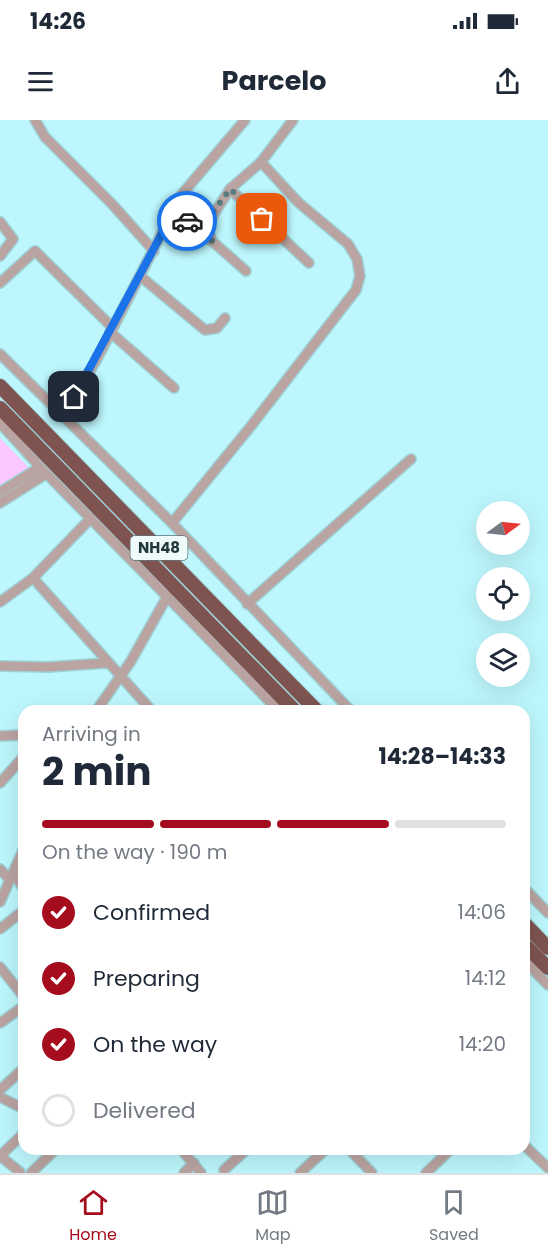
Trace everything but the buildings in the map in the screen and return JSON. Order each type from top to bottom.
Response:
[{"type":"highway","name":"NH48","points":[[0,386],[311,705]]},
{"type":"highway","name":"NH48","points":[[0,408],[289,705]]},
{"type":"highway","points":[[530,929],[548,948]]},
{"type":"highway","points":[[530,950],[548,968]]},
{"type":"street","points":[[36,120],[45,137],[112,204],[154,251]]},
{"type":"street","points":[[63,417],[154,251],[182,194],[245,120]]},
{"type":"street","points":[[212,241],[206,222],[230,189],[261,162],[293,120]]},
{"type":"street","points":[[172,523],[251,426],[356,290],[360,276],[357,259],[348,244],[299,203],[261,162]]},
{"type":"street","points":[[230,189],[309,263]]},
{"type":"street","points":[[174,211],[246,271]]},
{"type":"street","points":[[0,222],[13,239],[0,256]]},
{"type":"street","points":[[0,283],[35,251],[111,329],[174,388]]},
{"type":"street","points":[[140,276],[205,330],[217,328],[225,318]]},
{"type":"street","points":[[0,354],[172,523],[345,705]]},
{"type":"street","points":[[0,423],[43,471],[168,595],[273,705]]},
{"type":"street","points":[[247,604],[411,459]]},
{"type":"street","points":[[0,492],[43,471]]},
{"type":"street","points":[[0,503],[43,471]]},
{"type":"street","points":[[2,597],[33,578],[91,518]]},
{"type":"street","points":[[33,578],[146,705]]},
{"type":"street","points":[[100,705],[120,678],[168,595]]},
{"type":"street","points":[[0,666],[48,667],[107,663]]},
{"type":"street","points":[[0,736],[18,735]]},
{"type":"street","points":[[0,783],[18,763]]},
{"type":"street","points":[[0,902],[18,861]]},
{"type":"street","points":[[0,869],[18,883]]},
{"type":"street","points":[[530,894],[548,913]]},
{"type":"street","points":[[0,928],[18,914]]},
{"type":"street","points":[[530,966],[548,985]]},
{"type":"street","points":[[0,967],[18,990]]},
{"type":"street","points":[[0,1023],[18,1010]]},
{"type":"street","points":[[0,1090],[18,1074]]},
{"type":"street","points":[[0,1097],[18,1106]]},
{"type":"street","points":[[18,1139],[0,1156],[20,1172]]},
{"type":"street","points":[[530,1151],[548,1168]]},
{"type":"street","points":[[31,1173],[50,1155]]},
{"type":"street","points":[[187,1155],[201,1173]]},
{"type":"street","points":[[224,1170],[240,1155]]},
{"type":"street","points":[[300,1173],[320,1155]]},
{"type":"street","points":[[355,1155],[372,1173]]},
{"type":"street","points":[[426,1173],[444,1155]]},
{"type":"street","points":[[184,1173],[194,1163]]},
{"type":"shaded area","points":[[0,438],[43,482],[0,510]]},
{"type":"way so far","points":[[187,221],[212,241],[206,222],[230,189],[262,219]]},
{"type":"route","points":[[74,397],[98,357],[174,211],[187,221]]}]
